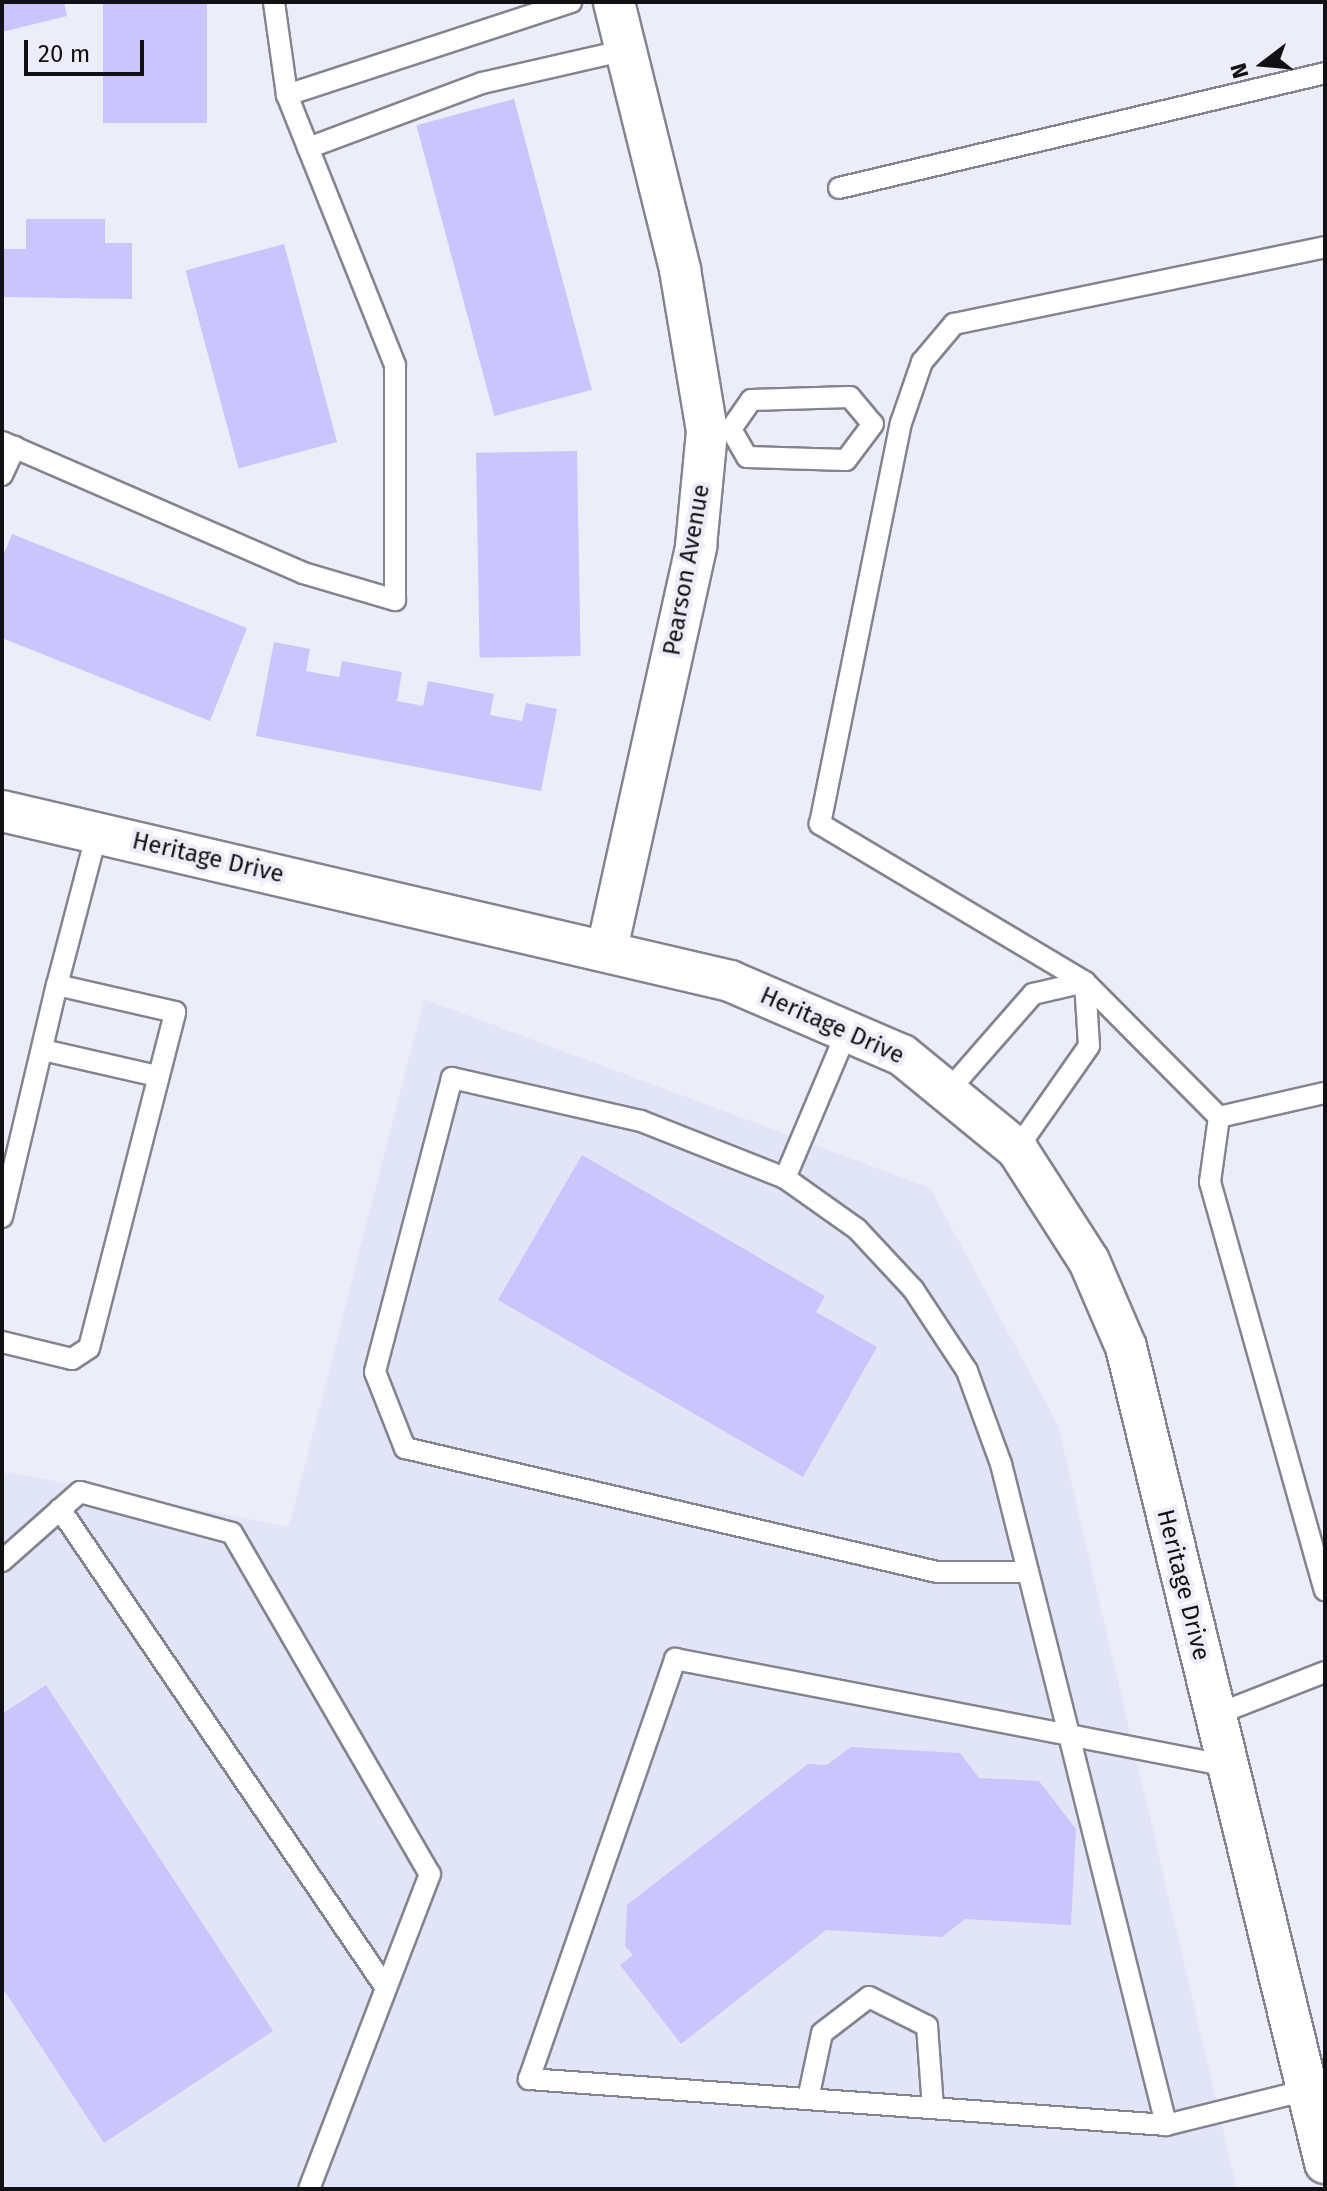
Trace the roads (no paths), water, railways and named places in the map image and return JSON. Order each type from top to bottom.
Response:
[{"type":"street","name":"Pearson Avenue","points":[[607,949],[719,430],[614,2]]},
{"type":"street","name":"Heritage Drive","points":[[2,811],[607,949],[730,981],[848,1029],[902,1055],[949,1090],[1017,1149],[1089,1261],[1126,1347],[1325,2163]]},
{"type":"lane","points":[[2,475],[8,445],[303,573],[395,600],[395,365],[287,95],[274,2]]},
{"type":"lane","points":[[287,95],[571,2]]},
{"type":"lane","points":[[308,148],[482,83],[626,50]]},
{"type":"lane","points":[[839,188],[1325,73]]},
{"type":"lane","points":[[1219,1117],[1085,982],[820,824],[901,423],[922,362],[954,324],[1325,247]]},
{"type":"lane","points":[[850,397],[873,424],[846,460],[747,457],[719,430],[751,400],[850,397]]},
{"type":"lane","points":[[873,424],[901,423]]},
{"type":"lane","points":[[2,1217],[97,832]]},
{"type":"lane","points":[[949,1090],[1033,994],[1085,982]]},
{"type":"lane","points":[[1017,1149],[1089,1046],[1085,982]]},
{"type":"lane","points":[[2,1342],[72,1359],[89,1348],[175,1012],[57,985]]},
{"type":"lane","points":[[785,1178],[848,1029]]},
{"type":"lane","points":[[43,1050],[157,1076]]},
{"type":"lane","points":[[1028,1572],[937,1572],[405,1448],[375,1372],[452,1078],[641,1121],[785,1178],[857,1229],[895,1269],[967,1371],[1001,1464],[1069,1735],[1166,2125]]},
{"type":"lane","points":[[1219,1117],[1325,1093]]},
{"type":"lane","points":[[1219,1117],[1210,1182],[1325,1590]]},
{"type":"lane","points":[[2,1561],[80,1492],[232,1533],[430,1874],[309,2189]]},
{"type":"lane","points":[[60,1509],[386,1988]]},
{"type":"lane","points":[[1228,1766],[675,1659],[529,2079],[1166,2125],[1307,2090]]},
{"type":"lane","points":[[1215,1715],[1325,1672]]},
{"type":"lane","points":[[808,2099],[822,2033],[869,1997],[927,2026],[933,2108]]}]
